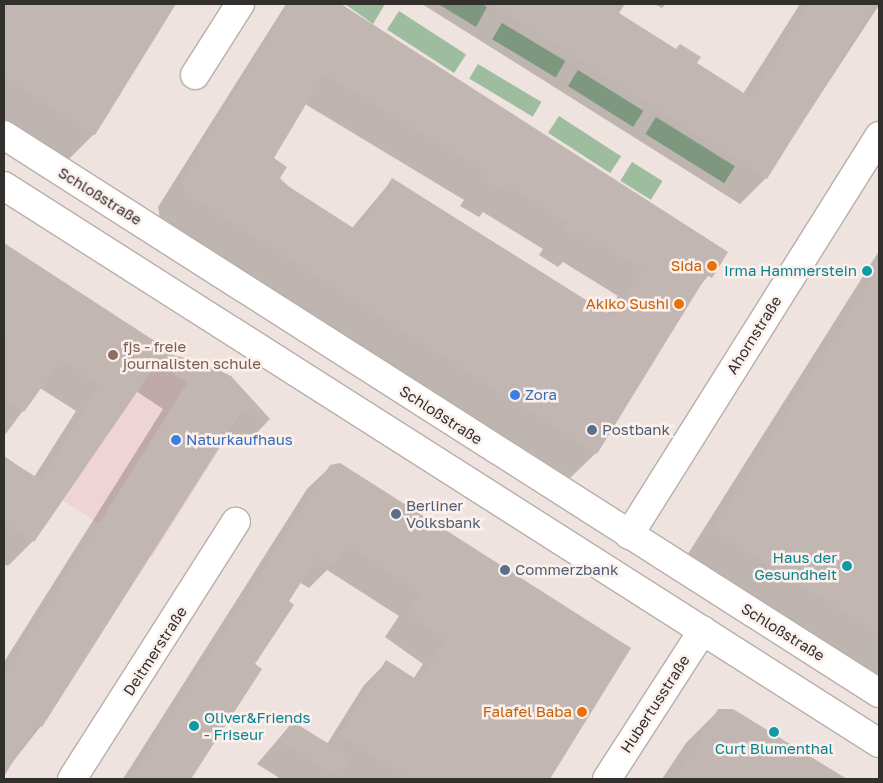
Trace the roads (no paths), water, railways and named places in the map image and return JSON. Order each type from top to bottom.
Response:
[{"type":"street","points":[[194,75],[240,4]]},
{"type":"street","name":"Schloßstraße","points":[[4,136],[879,693]]},
{"type":"street","name":"Ahornstraße","points":[[629,535],[879,136]]},
{"type":"street","points":[[4,186],[879,743]]},
{"type":"street","name":"Deitmerstraße","points":[[72,779],[236,522]]},
{"type":"street","name":"Hubertusstraße","points":[[607,779],[703,630]]},
{"type":"place","name":"Sida","points":[[712,266]]},
{"type":"place","name":"Irma Hammerstein","points":[[867,271]]},
{"type":"place","name":"Akiko Sushi","points":[[679,304]]},
{"type":"place","name":"fjs - freie journalisten schule","points":[[113,355]]},
{"type":"place","name":"Zora","points":[[515,395]]},
{"type":"place","name":"Postbank","points":[[592,430]]},
{"type":"place","name":"Naturkaufhaus","points":[[176,440]]},
{"type":"place","name":"Berliner Volksbank","points":[[396,514]]},
{"type":"place","name":"Haus der Gesundheit","points":[[847,566]]},
{"type":"place","name":"Commerzbank","points":[[505,570]]},
{"type":"place","name":"Falafel Baba","points":[[582,712]]},
{"type":"place","name":"Oliver&Friends - Friseur","points":[[194,726]]},
{"type":"place","name":"Curt Blumenthal","points":[[774,732]]}]
